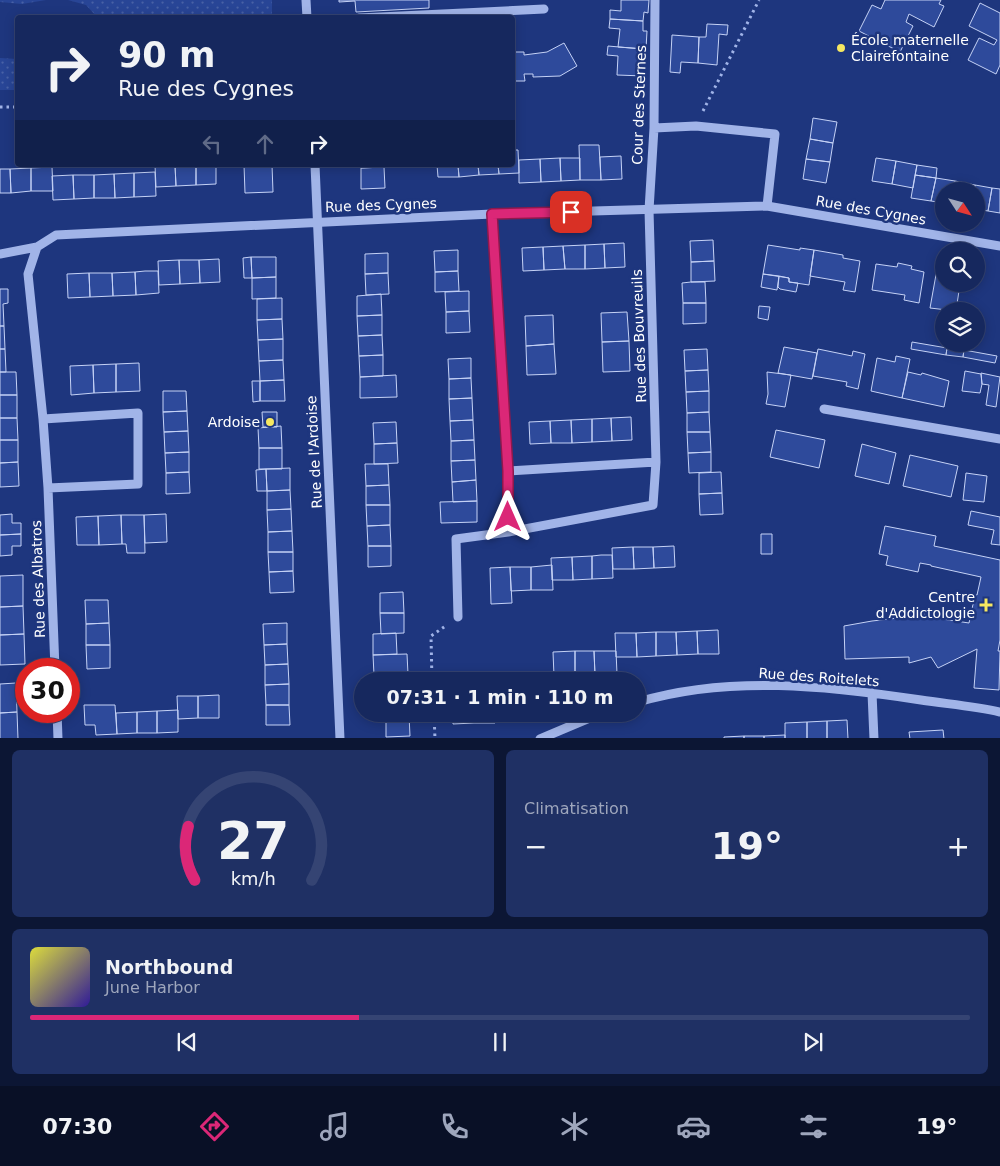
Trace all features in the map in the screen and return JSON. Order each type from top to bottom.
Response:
[{"type":"street","points":[[306,0],[306,15]]},
{"type":"street","name":"Cour des Sternes","points":[[649,210],[654,128],[655,0]]},
{"type":"street","points":[[421,15],[544,9]]},
{"type":"street","points":[[654,128],[696,126],[775,134],[768,206]]},
{"type":"street","name":"Rue de l'Ardoise","points":[[315,167],[340,738]]},
{"type":"street","name":"Rue des Cygnes","points":[[0,254],[37,247],[56,235],[492,214],[768,206],[1000,246]]},
{"type":"street","name":"Rue des Bouvreuils","points":[[458,617],[456,539],[508,532],[653,505],[656,462],[649,210]]},
{"type":"street","points":[[492,214],[508,471],[508,532]]},
{"type":"street","name":"Rue des Albatros","points":[[37,247],[28,274],[44,419],[55,658]]},
{"type":"street","points":[[824,409],[1000,439]]},
{"type":"street","points":[[44,419],[138,413],[138,484],[48,488]]},
{"type":"street","points":[[508,471],[656,462]]},
{"type":"street","name":"Rue des Roitelets","points":[[646,700],[666,694],[731,686],[785,686],[872,693],[1000,712]]},
{"type":"street","points":[[872,693],[874,738]]},
{"type":"street","points":[[540,738],[579,722]]},
{"type":"street","points":[[57,723],[58,738]]},
{"type":"path","points":[[696,126],[759,0]]},
{"type":"path","points":[[0,107],[15,107]]},
{"type":"path","points":[[432,672],[431,636],[458,617]]},
{"type":"path","points":[[434,722],[435,738]]},
{"type":"shaded area","points":[[0,0],[46,0],[22,4],[0,2]]},
{"type":"shaded area","points":[[68,0],[272,0],[272,15],[95,15],[86,5]]},
{"type":"shaded area","points":[[0,58],[15,59],[15,90],[0,90]]},
{"type":"building","points":[[339,0],[429,0],[429,8],[356,12],[355,1],[339,2]]},
{"type":"building","points":[[621,0],[649,0],[648,13],[644,12],[643,21],[610,19],[610,10],[621,11]]},
{"type":"building","points":[[885,0],[941,0],[939,4],[944,6],[934,27],[909,14],[906,22],[913,26],[900,52],[859,31],[872,5],[881,9]]},
{"type":"building","points":[[980,3],[1000,13],[1000,65],[996,74],[968,60],[979,38],[994,45],[997,40],[969,26]]},
{"type":"building","points":[[610,19],[643,21],[643,31],[647,31],[646,49],[618,47],[620,29],[609,28]]},
{"type":"building","points":[[707,24],[728,25],[727,35],[719,34],[717,65],[698,63],[699,37],[706,37]]},
{"type":"building","points":[[672,35],[699,37],[698,63],[681,62],[680,73],[670,72]]},
{"type":"building","points":[[564,43],[577,66],[560,76],[533,77],[533,74],[524,74],[525,81],[515,81],[515,52],[524,52],[524,55],[547,52]]},
{"type":"building","points":[[608,46],[642,49],[642,58],[646,58],[644,76],[617,75],[618,56],[607,55]]},
{"type":"building","points":[[813,118],[837,122],[833,143],[810,139]]},
{"type":"building","points":[[810,139],[833,143],[830,162],[806,159]]},
{"type":"building","points":[[579,145],[599,145],[601,180],[580,180]]},
{"type":"building","points":[[515,150],[518,150],[519,173],[499,174],[498,167],[515,167]]},
{"type":"building","points":[[621,156],[622,179],[601,180],[600,157]]},
{"type":"building","points":[[560,158],[561,181],[541,182],[540,159]]},
{"type":"building","points":[[560,158],[580,158],[580,180],[561,181]]},
{"type":"building","points":[[876,158],[896,161],[892,184],[872,181]]},
{"type":"building","points":[[540,159],[541,182],[519,183],[519,160]]},
{"type":"building","points":[[806,159],[830,162],[826,183],[803,179]]},
{"type":"building","points":[[896,161],[917,165],[913,188],[892,184]]},
{"type":"building","points":[[917,165],[937,168],[936,178],[915,175]]},
{"type":"building","points":[[52,167],[53,191],[31,191],[31,168]]},
{"type":"building","points":[[155,167],[175,167],[176,186],[156,187]]},
{"type":"building","points":[[175,167],[196,167],[196,185],[176,186]]},
{"type":"building","points":[[196,167],[216,167],[216,184],[196,185]]},
{"type":"building","points":[[244,167],[272,167],[273,192],[245,193]]},
{"type":"building","points":[[384,167],[385,188],[361,189],[361,168]]},
{"type":"building","points":[[437,167],[458,167],[459,177],[438,177]]},
{"type":"building","points":[[458,167],[478,167],[479,175],[459,177]]},
{"type":"building","points":[[478,167],[498,167],[499,174],[479,175]]},
{"type":"building","points":[[31,168],[31,191],[11,193],[10,169]]},
{"type":"building","points":[[0,169],[10,169],[11,193],[0,193]]},
{"type":"building","points":[[155,172],[156,196],[134,197],[134,173]]},
{"type":"building","points":[[134,173],[134,197],[115,198],[114,174]]},
{"type":"building","points":[[114,174],[115,198],[94,198],[94,175]]},
{"type":"building","points":[[73,175],[94,175],[94,198],[74,199]]},
{"type":"building","points":[[73,175],[74,199],[53,200],[52,176]]},
{"type":"building","points":[[915,175],[936,178],[931,201],[911,198]]},
{"type":"building","points":[[936,178],[955,181],[955,182],[935,182]]},
{"type":"building","points":[[935,183],[935,202],[931,201]]},
{"type":"building","points":[[985,187],[992,188],[988,211],[985,210]]},
{"type":"building","points":[[992,188],[1000,189],[1000,213],[988,211]]},
{"type":"building","points":[[713,240],[714,261],[691,262],[690,241]]},
{"type":"building","points":[[624,243],[625,267],[605,268],[604,244]]},
{"type":"building","points":[[604,244],[605,268],[585,269],[585,245]]},
{"type":"building","points":[[585,245],[585,269],[565,269],[563,246]]},
{"type":"building","points":[[768,245],[800,250],[800,248],[814,250],[809,285],[789,282],[789,278],[763,274]]},
{"type":"building","points":[[563,246],[565,269],[544,270],[543,247]]},
{"type":"building","points":[[543,247],[544,270],[523,271],[522,248]]},
{"type":"building","points":[[458,250],[458,271],[435,272],[434,251]]},
{"type":"building","points":[[814,250],[843,255],[843,258],[860,261],[855,292],[843,290],[845,282],[810,276]]},
{"type":"building","points":[[388,253],[388,273],[365,274],[365,254]]},
{"type":"building","points":[[251,257],[252,278],[244,278],[243,258]]},
{"type":"building","points":[[251,257],[276,257],[276,277],[252,278]]},
{"type":"building","points":[[219,259],[220,282],[200,283],[199,260]]},
{"type":"building","points":[[179,260],[180,284],[159,285],[158,261]]},
{"type":"building","points":[[179,260],[199,260],[200,283],[180,284]]},
{"type":"building","points":[[714,261],[715,281],[691,282],[691,262]]},
{"type":"building","points":[[898,263],[912,266],[911,269],[924,272],[919,303],[904,300],[905,295],[872,290],[876,264],[897,267]]},
{"type":"building","points":[[158,271],[159,293],[136,295],[135,272]]},
{"type":"building","points":[[458,271],[459,291],[435,292],[435,272]]},
{"type":"building","points":[[135,272],[136,295],[113,296],[112,273]]},
{"type":"building","points":[[89,273],[112,273],[113,296],[90,297]]},
{"type":"building","points":[[89,273],[90,297],[68,298],[67,274]]},
{"type":"building","points":[[388,273],[389,294],[366,295],[365,274]]},
{"type":"building","points":[[763,274],[779,276],[777,290],[761,287]]},
{"type":"building","points":[[779,276],[789,278],[789,282],[798,283],[796,292],[780,289],[778,287]]},
{"type":"building","points":[[276,277],[276,298],[252,299],[252,278]]},
{"type":"building","points":[[935,280],[935,292],[959,292],[957,302],[935,302],[935,309],[930,308]]},
{"type":"building","points":[[705,282],[706,303],[683,303],[682,283]]},
{"type":"building","points":[[0,289],[8,289],[8,303],[3,304],[4,326],[0,326]]},
{"type":"building","points":[[469,291],[469,311],[446,312],[445,292]]},
{"type":"building","points":[[381,294],[382,315],[357,316],[357,296]]},
{"type":"building","points":[[282,298],[282,319],[257,320],[257,299]]},
{"type":"building","points":[[683,303],[706,303],[706,323],[683,324]]},
{"type":"building","points":[[759,306],[770,307],[768,320],[758,318]]},
{"type":"building","points":[[469,311],[470,332],[446,333],[446,312]]},
{"type":"building","points":[[627,312],[629,341],[602,342],[601,313]]},
{"type":"building","points":[[382,315],[382,335],[358,336],[357,316]]},
{"type":"building","points":[[553,315],[554,344],[526,346],[525,316]]},
{"type":"building","points":[[282,319],[283,339],[258,340],[257,320]]},
{"type":"building","points":[[0,326],[4,326],[5,349],[0,349]]},
{"type":"building","points":[[382,335],[383,355],[359,356],[358,336]]},
{"type":"building","points":[[283,339],[283,360],[259,361],[258,340]]},
{"type":"building","points":[[629,341],[630,371],[603,372],[602,342]]},
{"type":"building","points":[[912,342],[935,346],[935,352],[946,352],[946,355],[911,349]]},
{"type":"building","points":[[554,344],[556,374],[527,375],[526,346]]},
{"type":"building","points":[[784,347],[817,353],[812,379],[778,373]]},
{"type":"building","points":[[0,349],[5,349],[6,372],[0,372]]},
{"type":"building","points":[[707,349],[708,370],[685,371],[684,350]]},
{"type":"building","points":[[818,349],[852,356],[853,351],[865,354],[858,389],[846,386],[847,382],[813,376]]},
{"type":"building","points":[[946,352],[964,352],[963,357],[946,355]]},
{"type":"building","points":[[964,352],[997,356],[995,363],[963,357]]},
{"type":"building","points":[[383,355],[383,376],[360,377],[359,356]]},
{"type":"building","points":[[896,356],[910,359],[902,398],[871,391],[877,358],[895,362]]},
{"type":"building","points":[[471,358],[471,378],[449,379],[448,359]]},
{"type":"building","points":[[283,360],[284,380],[260,381],[259,361]]},
{"type":"building","points":[[139,363],[140,391],[116,392],[116,364]]},
{"type":"building","points":[[116,364],[116,392],[94,393],[93,365]]},
{"type":"building","points":[[93,365],[94,393],[71,395],[70,366]]},
{"type":"building","points":[[708,370],[709,391],[686,392],[685,371]]},
{"type":"building","points":[[965,371],[981,374],[982,384],[980,393],[962,391]]},
{"type":"building","points":[[0,372],[16,372],[17,395],[0,395]]},
{"type":"building","points":[[767,372],[791,375],[785,407],[766,404],[768,394]]},
{"type":"building","points":[[908,372],[921,375],[922,373],[949,381],[944,407],[902,398]]},
{"type":"building","points":[[981,373],[1000,377],[996,407],[986,405],[989,385],[982,384]]},
{"type":"building","points":[[396,375],[397,397],[360,398],[360,377]]},
{"type":"building","points":[[471,378],[472,398],[449,399],[449,379]]},
{"type":"building","points":[[284,380],[285,401],[260,401],[260,381]]},
{"type":"building","points":[[252,381],[260,381],[260,401],[253,402]]},
{"type":"building","points":[[163,391],[186,391],[187,411],[163,412]]},
{"type":"building","points":[[709,391],[709,412],[687,413],[686,392]]},
{"type":"building","points":[[0,395],[17,395],[17,418],[0,418]]},
{"type":"building","points":[[472,398],[473,420],[450,421],[449,399]]},
{"type":"building","points":[[187,411],[188,431],[164,432],[163,412]]},
{"type":"building","name":"Ardoise","points":[[262,412],[277,412],[277,427],[263,427]]},
{"type":"building","points":[[709,412],[710,432],[687,432],[687,413]]},
{"type":"building","points":[[631,417],[632,440],[612,441],[611,418]]},
{"type":"building","points":[[0,418],[17,418],[18,440],[0,440]]},
{"type":"building","points":[[611,418],[612,441],[592,442],[592,419]]},
{"type":"building","points":[[592,419],[592,442],[572,443],[571,420]]},
{"type":"building","points":[[473,420],[474,440],[451,441],[450,421]]},
{"type":"building","points":[[571,420],[572,443],[551,443],[550,421]]},
{"type":"building","points":[[550,421],[551,443],[530,444],[529,422]]},
{"type":"building","points":[[396,422],[397,443],[374,444],[373,423]]},
{"type":"building","points":[[281,426],[282,448],[259,448],[258,428]]},
{"type":"building","points":[[776,430],[825,440],[819,468],[770,457]]},
{"type":"building","points":[[188,431],[189,452],[165,453],[164,432]]},
{"type":"building","points":[[687,432],[710,432],[711,452],[688,453]]},
{"type":"building","points":[[0,440],[18,440],[18,462],[0,463]]},
{"type":"building","points":[[474,440],[475,460],[451,461],[451,441]]},
{"type":"building","points":[[397,443],[398,463],[374,464],[374,444]]},
{"type":"building","points":[[862,444],[896,453],[889,484],[855,476]]},
{"type":"building","points":[[259,448],[282,448],[282,469],[259,469]]},
{"type":"building","points":[[189,452],[189,472],[166,473],[165,453]]},
{"type":"building","points":[[711,452],[711,472],[689,473],[688,453]]},
{"type":"building","points":[[910,455],[958,466],[951,497],[903,486]]},
{"type":"building","points":[[475,460],[476,480],[452,482],[451,461]]},
{"type":"building","points":[[18,462],[19,486],[0,487],[0,463]]},
{"type":"building","points":[[365,464],[388,464],[389,485],[366,486]]},
{"type":"building","points":[[290,468],[290,490],[267,491],[266,469]]},
{"type":"building","points":[[266,469],[267,491],[257,491],[256,470]]},
{"type":"building","points":[[189,472],[190,493],[166,494],[166,473]]},
{"type":"building","points":[[721,472],[722,493],[699,494],[699,473]]},
{"type":"building","points":[[966,473],[987,476],[984,502],[963,500]]},
{"type":"building","points":[[476,480],[477,501],[453,502],[452,482]]},
{"type":"building","points":[[389,485],[390,505],[366,505],[366,486]]},
{"type":"building","points":[[290,490],[291,509],[267,510],[267,491]]},
{"type":"building","points":[[722,493],[723,514],[700,515],[699,494]]},
{"type":"building","points":[[477,501],[477,522],[441,523],[440,502]]},
{"type":"building","points":[[366,505],[390,505],[390,525],[367,526]]},
{"type":"building","points":[[291,509],[292,531],[268,532],[267,510]]},
{"type":"building","points":[[971,511],[1000,517],[1000,545],[991,544],[994,530],[968,525]]},
{"type":"building","points":[[12,514],[12,523],[21,523],[21,534],[0,535],[0,515]]},
{"type":"building","points":[[166,514],[167,542],[145,543],[144,515]]},
{"type":"building","points":[[121,515],[122,544],[99,545],[98,516]]},
{"type":"building","points":[[121,515],[144,515],[145,553],[127,553],[126,544],[122,544]]},
{"type":"building","points":[[98,516],[99,545],[77,545],[76,517]]},
{"type":"building","points":[[390,525],[391,546],[368,546],[367,526]]},
{"type":"building","name":"Centre d'Addictologie","points":[[885,526],[936,536],[934,546],[1000,560],[999,690],[974,688],[977,649],[938,668],[931,657],[909,663],[909,657],[845,659],[844,626],[907,617],[907,614],[936,614],[936,618],[969,623],[981,577],[920,563],[918,572],[886,565],[888,556],[879,554]]},
{"type":"building","points":[[292,531],[293,552],[268,552],[268,532]]},
{"type":"building","points":[[21,534],[21,546],[12,546],[12,555],[0,556],[0,535]]},
{"type":"building","points":[[761,534],[772,534],[772,554],[761,554]]},
{"type":"building","points":[[368,546],[391,546],[391,566],[368,567]]},
{"type":"building","points":[[674,546],[675,567],[654,568],[653,547]]},
{"type":"building","points":[[633,547],[634,569],[613,569],[612,548]]},
{"type":"building","points":[[633,547],[653,547],[654,568],[634,569]]},
{"type":"building","points":[[268,552],[293,552],[293,571],[269,572]]},
{"type":"building","points":[[612,555],[613,578],[592,579],[592,556]]},
{"type":"building","points":[[592,556],[592,579],[573,580],[572,557]]},
{"type":"building","points":[[572,557],[573,580],[552,580],[551,558]]},
{"type":"building","points":[[552,565],[553,590],[531,590],[531,567]]},
{"type":"building","points":[[510,567],[512,603],[491,604],[490,568]]},
{"type":"building","points":[[510,567],[531,567],[531,590],[511,591]]},
{"type":"building","points":[[293,571],[294,592],[270,593],[269,572]]},
{"type":"building","points":[[23,575],[23,606],[0,607],[0,576]]},
{"type":"building","points":[[403,592],[404,613],[380,613],[380,593]]},
{"type":"building","points":[[85,600],[108,600],[109,623],[86,624]]},
{"type":"building","points":[[23,606],[24,634],[0,635],[0,607]]},
{"type":"building","points":[[380,613],[404,613],[404,633],[381,634]]},
{"type":"building","points":[[109,623],[110,645],[86,645],[86,624]]},
{"type":"building","points":[[287,623],[287,644],[264,645],[263,624]]},
{"type":"building","points":[[718,630],[719,654],[698,654],[697,631]]},
{"type":"building","points":[[697,631],[698,654],[677,655],[676,632]]},
{"type":"building","points":[[656,632],[656,656],[637,657],[636,633]]},
{"type":"building","points":[[656,632],[676,632],[677,655],[656,656]]},
{"type":"building","points":[[396,633],[397,654],[373,655],[373,634]]},
{"type":"building","points":[[615,633],[636,633],[637,657],[616,657]]},
{"type":"building","points":[[24,634],[25,658],[15,658],[15,664],[0,665],[0,635]]},
{"type":"building","points":[[287,644],[288,664],[265,665],[264,645]]},
{"type":"building","points":[[86,645],[110,645],[110,668],[87,669]]},
{"type":"building","points":[[575,651],[594,651],[595,672],[575,672]]},
{"type":"building","points":[[575,651],[575,672],[554,672],[553,652]]},
{"type":"building","points":[[594,651],[616,651],[617,672],[595,672]]},
{"type":"building","points":[[407,654],[408,672],[374,672],[373,655]]},
{"type":"building","points":[[288,664],[289,684],[265,685],[265,665]]},
{"type":"building","points":[[15,683],[15,712],[0,713],[0,684]]},
{"type":"building","points":[[289,684],[289,705],[266,705],[265,685]]},
{"type":"building","points":[[219,695],[219,718],[198,718],[198,696]]},
{"type":"building","points":[[177,696],[198,696],[198,718],[178,719]]},
{"type":"building","points":[[84,705],[115,705],[117,734],[96,735],[95,725],[85,725]]},
{"type":"building","points":[[266,705],[289,705],[290,725],[266,725]]},
{"type":"building","points":[[178,710],[178,732],[157,733],[157,711]]},
{"type":"building","points":[[157,711],[157,733],[137,733],[137,712]]},
{"type":"building","points":[[15,712],[18,738],[0,738],[0,713]]},
{"type":"building","points":[[137,712],[137,733],[117,734],[116,713]]},
{"type":"building","points":[[847,720],[848,738],[827,738],[827,721]]},
{"type":"building","points":[[827,721],[827,738],[807,738],[807,722]]},
{"type":"building","points":[[386,722],[409,722],[410,736],[386,737]]},
{"type":"building","points":[[453,722],[474,722],[474,723],[453,724]]},
{"type":"building","points":[[474,722],[495,722],[495,723]]},
{"type":"building","points":[[807,722],[807,738],[785,738],[785,723]]},
{"type":"building","points":[[943,730],[944,738],[910,738],[909,732]]},
{"type":"building","points":[[785,735],[785,738],[764,738],[764,736]]},
{"type":"building","points":[[744,736],[744,738],[724,738]]},
{"type":"building","points":[[744,736],[764,736],[764,738],[744,738]]},
{"type":"place","name":"École maternelle Clairefontaine","points":[[841,48]]},
{"type":"place","name":"Ardoise","points":[[270,422]]},
{"type":"place","name":"Centre d'Addictologie","points":[[986,605]]},
{"type":"route","points":[[508,517],[508,471],[492,214],[571,212]]}]
